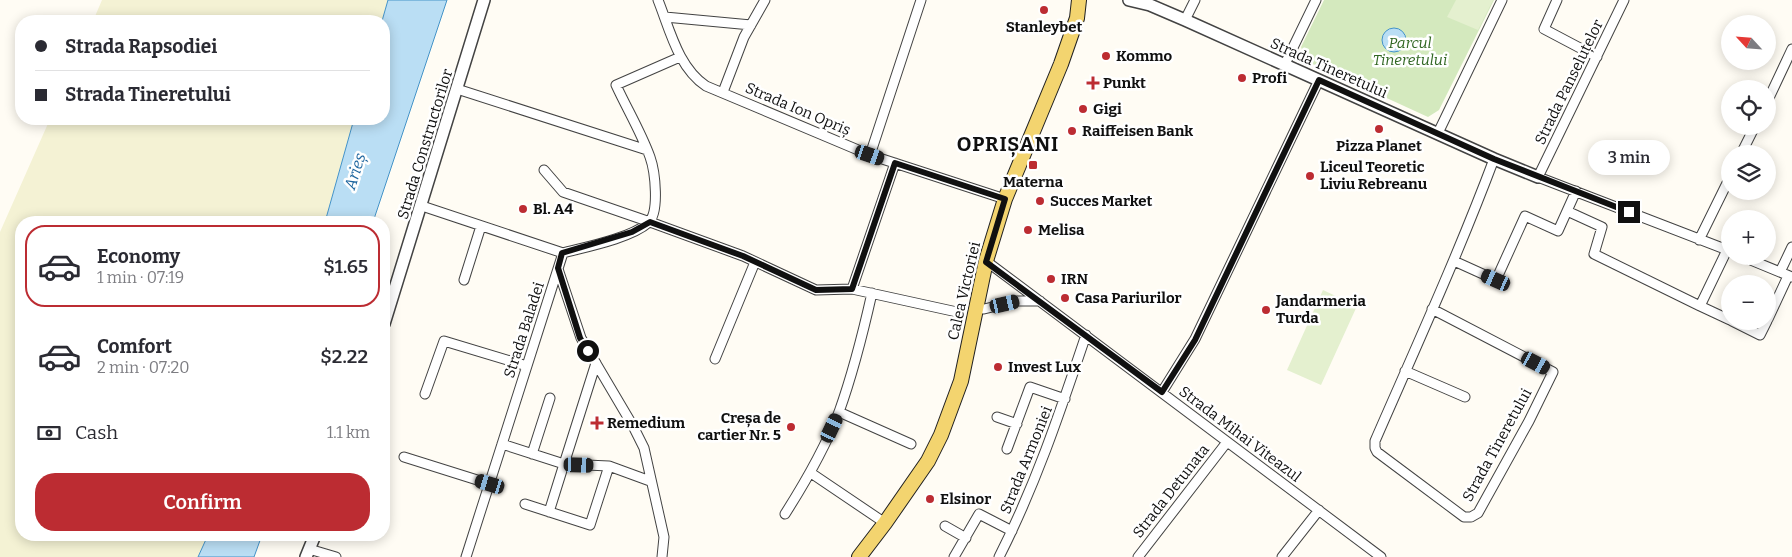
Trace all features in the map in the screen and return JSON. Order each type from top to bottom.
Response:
[{"type":"main road","name":"Calea Victoriei","points":[[859,557],[928,461],[941,436],[961,381],[986,262],[1005,199],[1061,64],[1077,18],[1079,0]]},
{"type":"main road","name":"Calea Victoriei","points":[[1077,18],[1090,0]]},
{"type":"street","name":"Strada Constructorilor","points":[[390,305],[484,0]]},
{"type":"street","name":"Strada Ion Opriș","points":[[658,0],[680,57],[688,71],[706,86],[870,155],[1005,199]]},
{"type":"street","points":[[723,92],[744,37],[765,0]]},
{"type":"street","points":[[870,155],[921,0]]},
{"type":"street","name":"Strada Tineretului","points":[[1130,0],[1147,2],[1494,159],[1721,248]]},
{"type":"street","points":[[1185,20],[1195,0]]},
{"type":"street","points":[[1438,133],[1502,0]]},
{"type":"street","points":[[1557,0],[1544,29],[1596,57]]},
{"type":"street","name":"Strada Panseluțelor","points":[[1538,177],[1624,0]]},
{"type":"street","points":[[1285,64],[1314,1]]},
{"type":"street","points":[[665,17],[751,24]]},
{"type":"street","points":[[1776,83],[1792,49]]},
{"type":"street","points":[[422,206],[562,253],[632,232],[650,222],[655,214],[657,204],[651,159],[616,85],[680,57]]},
{"type":"street","points":[[1162,392],[1195,340],[1319,80]]},
{"type":"street","points":[[457,89],[647,150]]},
{"type":"street","name":"Strada Tineretului","points":[[1432,310],[1553,372],[1529,422],[1478,513],[1471,517],[1464,517],[1374,448],[1375,441],[1405,371],[1432,310],[1454,261],[1494,159]]},
{"type":"street","points":[[852,289],[895,163]]},
{"type":"street","points":[[544,170],[563,192],[650,222],[755,262],[816,290],[852,289],[958,312]]},
{"type":"street","points":[[1454,261],[1496,280],[1526,216],[1558,231],[1576,191]]},
{"type":"street","points":[[1699,240],[1721,195]]},
{"type":"street","points":[[1567,211],[1602,227],[1594,254],[1721,316]]},
{"type":"street","points":[[464,280],[481,226]]},
{"type":"street","points":[[1776,300],[1787,275],[1792,247]]},
{"type":"street","name":"Strada Baladei","points":[[466,557],[562,253]]},
{"type":"street","points":[[715,359],[755,262]]},
{"type":"street","name":"Strada Mihai Viteazul","points":[[986,262],[1381,557]]},
{"type":"street","points":[[1700,306],[1721,265]]},
{"type":"street","points":[[1763,265],[1787,275]]},
{"type":"street","points":[[558,268],[580,338],[644,448],[664,537],[662,557]]},
{"type":"street","points":[[785,514],[811,472],[839,412],[858,351],[872,293]]},
{"type":"street","points":[[976,308],[984,309],[1017,301],[1040,301]]},
{"type":"street","points":[[1750,330],[1760,335],[1762,330]]},
{"type":"street","name":"Strada Armoniei","points":[[999,557],[1049,446],[1086,335]]},
{"type":"street","points":[[425,394],[444,341],[527,366]]},
{"type":"street","points":[[549,512],[596,363]]},
{"type":"street","points":[[1405,371],[1465,397]]},
{"type":"street","name":"Strada Armoniei","points":[[1007,450],[1030,387],[1065,399]]},
{"type":"street","points":[[532,454],[550,398]]},
{"type":"street","points":[[839,412],[911,444]]},
{"type":"street","name":"Strada Armoniei","points":[[997,417],[1016,424]]},
{"type":"street","name":"Strada Detunata","points":[[1138,557],[1226,442]]},
{"type":"street","points":[[502,444],[564,464],[609,466],[650,481]]},
{"type":"street","points":[[404,457],[490,484]]},
{"type":"street","points":[[525,504],[590,525],[609,466]]},
{"type":"street","points":[[811,472],[885,523]]},
{"type":"street","points":[[1282,557],[1318,510]]},
{"type":"street","name":"Strada Armoniei","points":[[954,557],[979,514],[1012,531]]},
{"type":"street","points":[[944,526],[966,538]]},
{"type":"street","points":[[312,541],[307,553],[336,557]]},
{"type":"shaded area","points":[[102,0],[388,0],[384,15],[96,15]]},
{"type":"shaded area","points":[[47,125],[352,125],[327,216],[15,216],[15,541],[205,541],[198,557],[0,557],[0,232]]},
{"type":"green space","name":"Parcul Tineretului","points":[[1324,0],[1494,0],[1439,110],[1428,117],[1306,61],[1301,47]]},
{"type":"green space","points":[[1456,0],[1493,0],[1478,30],[1447,17]]},
{"type":"green space","points":[[1323,290],[1357,306],[1321,385],[1287,370]]},
{"type":"water","name":"Arieș","points":[[388,0],[447,0],[375,216],[327,216],[352,125],[390,125],[390,15],[384,15]]},
{"type":"water","points":[[1394,28],[1403,31],[1406,40],[1403,49],[1394,52],[1385,49],[1382,40],[1385,31]]},
{"type":"water","points":[[205,541],[260,541],[254,557],[198,557]]},
{"type":"place","name":"Stanleybet","points":[[1044,10]]},
{"type":"place","name":"Kommo","points":[[1106,56]]},
{"type":"place","name":"Profi","points":[[1242,78]]},
{"type":"place","name":"Punkt","points":[[1093,83]]},
{"type":"place","name":"Gigi","points":[[1083,109]]},
{"type":"place","name":"Pizza Planet","points":[[1379,129]]},
{"type":"place","name":"Raiffeisen Bank","points":[[1072,131]]},
{"type":"place","name":"Materna","points":[[1033,165]]},
{"type":"place","name":"Liceul Teoretic Liviu Rebreanu","points":[[1310,176]]},
{"type":"place","name":"Succes Market","points":[[1040,201]]},
{"type":"place","name":"Bl. A4","points":[[523,209]]},
{"type":"place","name":"Melisa","points":[[1028,230]]},
{"type":"place","name":"IRN","points":[[1051,279]]},
{"type":"place","name":"Casa Pariurilor","points":[[1065,298]]},
{"type":"place","name":"Jandarmeria Turda","points":[[1266,310]]},
{"type":"place","name":"Invest Lux","points":[[998,367]]},
{"type":"place","name":"Remedium","points":[[597,423]]},
{"type":"place","name":"Creșa de cartier Nr. 5","points":[[791,427]]},
{"type":"place","name":"Elsinor","points":[[930,499]]},
{"type":"district","name":"OPRIȘANI","points":[[1008,144]]},
{"type":"route","points":[[588,351],[580,338],[558,268],[562,253],[594,245],[632,232],[650,222],[743,256],[816,290],[852,289],[895,163],[1005,199],[986,262],[1162,392],[1195,340],[1319,80],[1494,159],[1629,212]]}]
